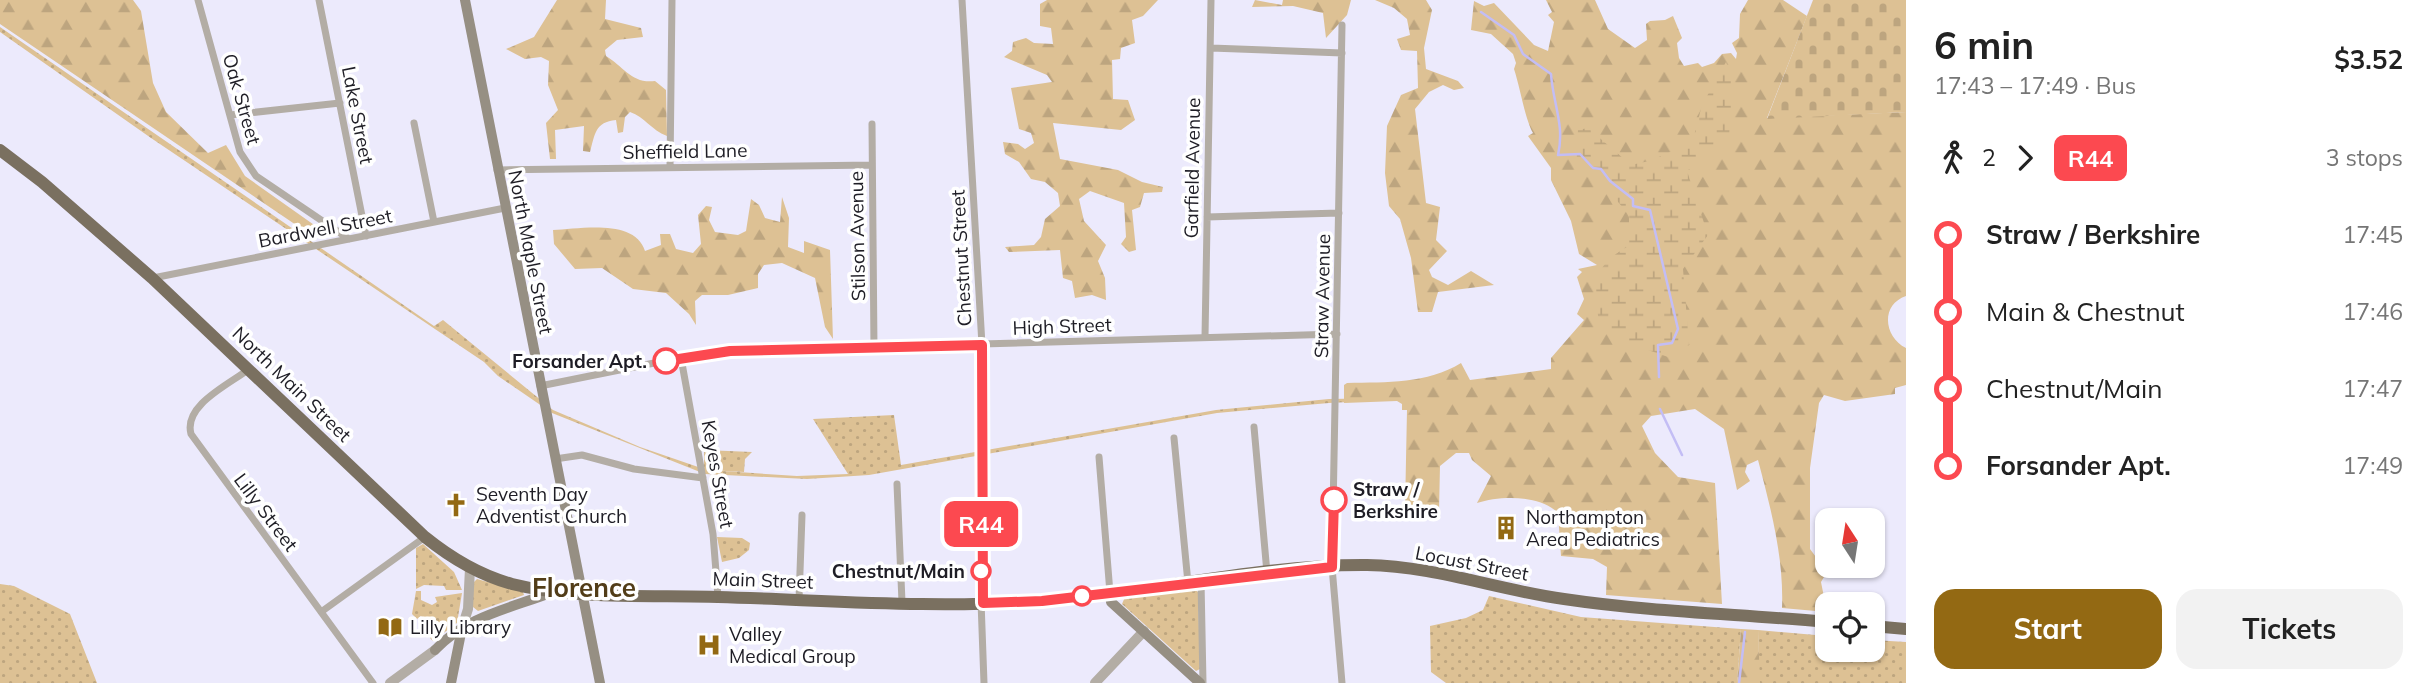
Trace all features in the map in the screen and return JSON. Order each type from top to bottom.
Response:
[{"type":"highway","name":"North Main Street","points":[[0,150],[42,182],[152,278],[425,537],[470,568],[514,584],[555,591],[582,592]]},
{"type":"highway","name":"Locust Street","points":[[1110,593],[1332,567],[1401,568],[1599,604],[1815,621]]},
{"type":"highway","name":"Main Street","points":[[582,592],[983,603],[1042,601],[1110,593]]},
{"type":"highway","points":[[1885,627],[1906,629]]},
{"type":"main road","name":"North Maple Street","points":[[465,0],[600,683]]},
{"type":"main road","points":[[435,650],[483,615],[555,591]]},
{"type":"main road","points":[[1110,593],[1111,602],[1202,683]]},
{"type":"main road","points":[[451,683],[462,628]]},
{"type":"main road","points":[[435,650],[456,649]]},
{"type":"street","name":"Oak Street","points":[[198,0],[240,152],[251,171],[349,239]]},
{"type":"street","name":"Lake Street","points":[[319,0],[366,236]]},
{"type":"street","points":[[670,167],[672,0]]},
{"type":"street","name":"Chestnut Street","points":[[962,0],[982,345],[984,683]]},
{"type":"street","name":"Garfield Avenue","points":[[1205,337],[1211,0]]},
{"type":"street","name":"Straw Avenue","points":[[1342,25],[1332,567],[1342,683]]},
{"type":"street","points":[[1211,48],[1342,53]]},
{"type":"street","points":[[230,114],[340,103]]},
{"type":"street","points":[[414,123],[433,222]]},
{"type":"street","name":"Stilson Avenue","points":[[872,124],[874,348]]},
{"type":"street","name":"Sheffield Lane","points":[[497,170],[872,165]]},
{"type":"street","name":"Bardwell Street","points":[[152,278],[505,208]]},
{"type":"street","points":[[1207,217],[1339,213]]},
{"type":"street","name":"High Street","points":[[540,386],[730,351],[1337,334]]},
{"type":"street","name":"Keyes Street","points":[[681,358],[714,544],[718,597]]},
{"type":"street","name":"Lilly Street","points":[[249,369],[199,406],[191,417],[189,430],[373,683]]},
{"type":"street","points":[[1254,426],[1268,573]]},
{"type":"street","points":[[1174,438],[1194,582],[1202,683]]},
{"type":"street","points":[[555,459],[582,455],[634,469],[703,478]]},
{"type":"street","points":[[1099,457],[1110,593]]},
{"type":"street","points":[[897,484],[902,602]]},
{"type":"street","points":[[799,600],[802,515]]},
{"type":"street","points":[[321,612],[425,537]]},
{"type":"street","points":[[462,628],[468,609],[470,568]]},
{"type":"street","points":[[1095,683],[1143,631]]},
{"type":"street","points":[[390,683],[435,650]]},
{"type":"green space","points":[[0,0],[133,0],[141,11],[153,83],[166,112],[208,153],[226,145],[245,176],[317,227],[299,227],[0,24]]},
{"type":"green space","points":[[557,0],[606,0],[605,19],[641,28],[643,37],[617,40],[605,50],[606,56],[634,77],[655,81],[666,90],[667,136],[630,112],[625,117],[623,132],[618,133],[616,120],[600,126],[590,152],[583,151],[584,126],[555,130],[556,159],[550,159],[546,123],[558,110],[548,85],[549,61],[541,57],[525,59],[506,49],[534,37]]},
{"type":"green space","points":[[1047,0],[1158,0],[1143,16],[1132,20],[1135,43],[1121,48],[1120,59],[1112,60],[1113,99],[1128,100],[1135,120],[1121,130],[1053,123],[1060,159],[1118,170],[1142,182],[1163,187],[1162,192],[1144,193],[1140,207],[1132,210],[1136,250],[1129,252],[1121,244],[1126,237],[1124,203],[1090,191],[1079,199],[1084,221],[1106,245],[1098,261],[1105,278],[1106,300],[1092,295],[1075,298],[1072,281],[1063,278],[1060,250],[1009,252],[1005,247],[1034,245],[1041,237],[1045,219],[1060,206],[1058,193],[1045,182],[1031,179],[1019,162],[1005,154],[1003,142],[1018,144],[1025,149],[1034,143],[1031,133],[1019,129],[1011,88],[1052,82],[1047,75],[1004,57],[1012,51],[1013,42],[1026,38],[1034,43],[1053,44],[1051,28],[1040,26],[1040,4]]},
{"type":"green space","points":[[1255,0],[1282,5],[1283,0],[1351,0],[1347,15],[1326,38],[1323,13],[1293,6],[1252,7]]},
{"type":"green space","points":[[1375,0],[1426,0],[1432,10],[1424,48],[1426,69],[1458,81],[1464,88],[1454,90],[1443,85],[1429,92],[1415,109],[1426,203],[1440,207],[1436,240],[1447,251],[1429,270],[1432,277],[1448,285],[1471,271],[1494,285],[1438,292],[1432,312],[1418,312],[1411,258],[1400,219],[1389,206],[1385,173],[1387,126],[1401,95],[1418,88],[1417,51],[1401,50],[1397,39],[1410,35],[1407,19],[1394,8]]},
{"type":"green space","points":[[1546,0],[1595,0],[1608,29],[1635,48],[1647,40],[1646,24],[1673,16],[1682,38],[1677,43],[1679,58],[1684,66],[1698,63],[1702,67],[1714,63],[1722,54],[1731,53],[1736,59],[1737,53],[1732,43],[1739,38],[1740,14],[1748,0],[1783,0],[1807,16],[1767,118],[1906,112],[1906,296],[1892,306],[1888,321],[1893,336],[1906,348],[1906,385],[1895,388],[1895,394],[1845,401],[1824,395],[1819,403],[1810,468],[1810,549],[1815,556],[1815,578],[1823,578],[1821,582],[1823,592],[1815,592],[1815,611],[1782,608],[1779,552],[1758,460],[1747,465],[1745,472],[1750,481],[1737,490],[1724,429],[1695,409],[1651,416],[1642,426],[1655,453],[1678,477],[1715,483],[1722,604],[1606,595],[1607,567],[1593,559],[1561,556],[1558,513],[1550,507],[1520,498],[1477,503],[1491,476],[1472,460],[1469,453],[1456,453],[1440,466],[1439,512],[1405,509],[1407,410],[1402,410],[1402,404],[1397,401],[1344,403],[1344,385],[1347,383],[1421,378],[1461,363],[1470,380],[1551,369],[1551,358],[1584,320],[1577,314],[1584,299],[1577,277],[1582,272],[1578,269],[1597,265],[1579,254],[1571,221],[1551,180],[1551,168],[1528,136],[1533,133],[1514,69],[1516,63],[1513,54],[1491,34],[1471,30],[1474,1],[1484,6],[1494,3],[1534,45],[1548,51],[1554,22],[1548,15],[1552,12]]},
{"type":"green space","points":[[1813,0],[1906,0],[1906,112],[1767,119]]},
{"type":"green space","points":[[0,27],[434,326],[443,320],[553,410],[640,447],[704,469],[704,450],[752,452],[745,459],[744,472],[708,470],[797,476],[848,474],[813,419],[894,415],[901,465],[1216,410],[1329,399],[1448,397],[1329,403],[1217,413],[869,475],[807,479],[705,474],[552,413],[498,376],[484,362],[151,138],[0,32]]},
{"type":"green space","points":[[1726,62],[1733,80],[1729,136],[1687,171],[1708,235],[1683,269],[1689,345],[1668,357],[1628,343],[1599,325],[1596,288],[1598,278],[1607,261],[1629,246],[1629,215],[1598,178],[1576,161],[1578,130],[1588,128],[1631,165],[1649,161],[1692,143],[1702,105]]},
{"type":"green space","points":[[782,197],[789,218],[788,247],[804,253],[804,241],[830,250],[833,339],[825,327],[815,278],[782,263],[764,265],[758,274],[758,288],[728,295],[702,295],[695,301],[696,325],[689,314],[666,293],[633,289],[602,268],[575,269],[554,244],[553,230],[605,228],[630,234],[639,241],[645,251],[661,245],[660,234],[670,234],[676,249],[693,253],[701,244],[698,215],[706,206],[712,207],[709,220],[715,232],[738,235],[746,231],[751,199],[759,205],[765,218],[780,222]]},
{"type":"green space","points":[[717,537],[742,538],[750,543],[749,550],[739,558],[722,562]]},
{"type":"green space","points":[[423,544],[454,572],[462,590],[424,585],[416,589],[416,548]]},
{"type":"green space","points":[[477,579],[523,592],[524,595],[478,611],[473,607],[473,583]]},
{"type":"green space","points":[[0,584],[14,586],[70,614],[97,683],[0,683]]},
{"type":"green space","points":[[1193,588],[1198,592],[1200,669],[1196,671],[1122,604],[1125,597]]},
{"type":"green space","points":[[416,591],[421,591],[421,600],[432,605],[437,602],[435,597],[462,593],[457,623],[433,641],[430,638],[434,634],[421,616],[417,619],[412,614]]},
{"type":"green space","points":[[1489,596],[1581,617],[1741,629],[1737,683],[1446,683],[1431,672],[1430,626],[1466,618],[1483,610]]},
{"type":"green space","points":[[1741,629],[1758,630],[1760,683],[1737,683]]},
{"type":"green space","points":[[1758,630],[1815,635],[1815,662],[1885,662],[1885,641],[1906,642],[1906,683],[1759,683]]},
{"type":"waterway","points":[[1481,12],[1514,35],[1523,54],[1551,74],[1560,134],[1558,155],[1580,154],[1593,168],[1601,169],[1610,181],[1633,199],[1633,206],[1650,210],[1678,329],[1672,343],[1658,345],[1659,377]]},
{"type":"waterway","points":[[1660,409],[1682,455]]},
{"type":"waterway","points":[[1739,683],[1745,632]]},
{"type":"bus line","name":"R44","points":[[666,361],[730,351],[982,345],[983,603],[1073,598],[1227,577],[1332,567],[1334,500]]},
{"type":"place","name":"Forsander Apt.","points":[[666,361]]},
{"type":"place","name":"Straw / Berkshire","points":[[1334,500]]},
{"type":"place","name":"Seventh Day Adventist Church","points":[[456,505]]},
{"type":"place","name":"Northampton Area Pediatrics","points":[[1506,528]]},
{"type":"place","name":"Chestnut/Main","points":[[981,571]]},
{"type":"place","name":"Lilly Library","points":[[390,627]]},
{"type":"place","name":"Valley Medical Group","points":[[709,645]]},
{"type":"district","name":"Florence","points":[[584,587]]}]
